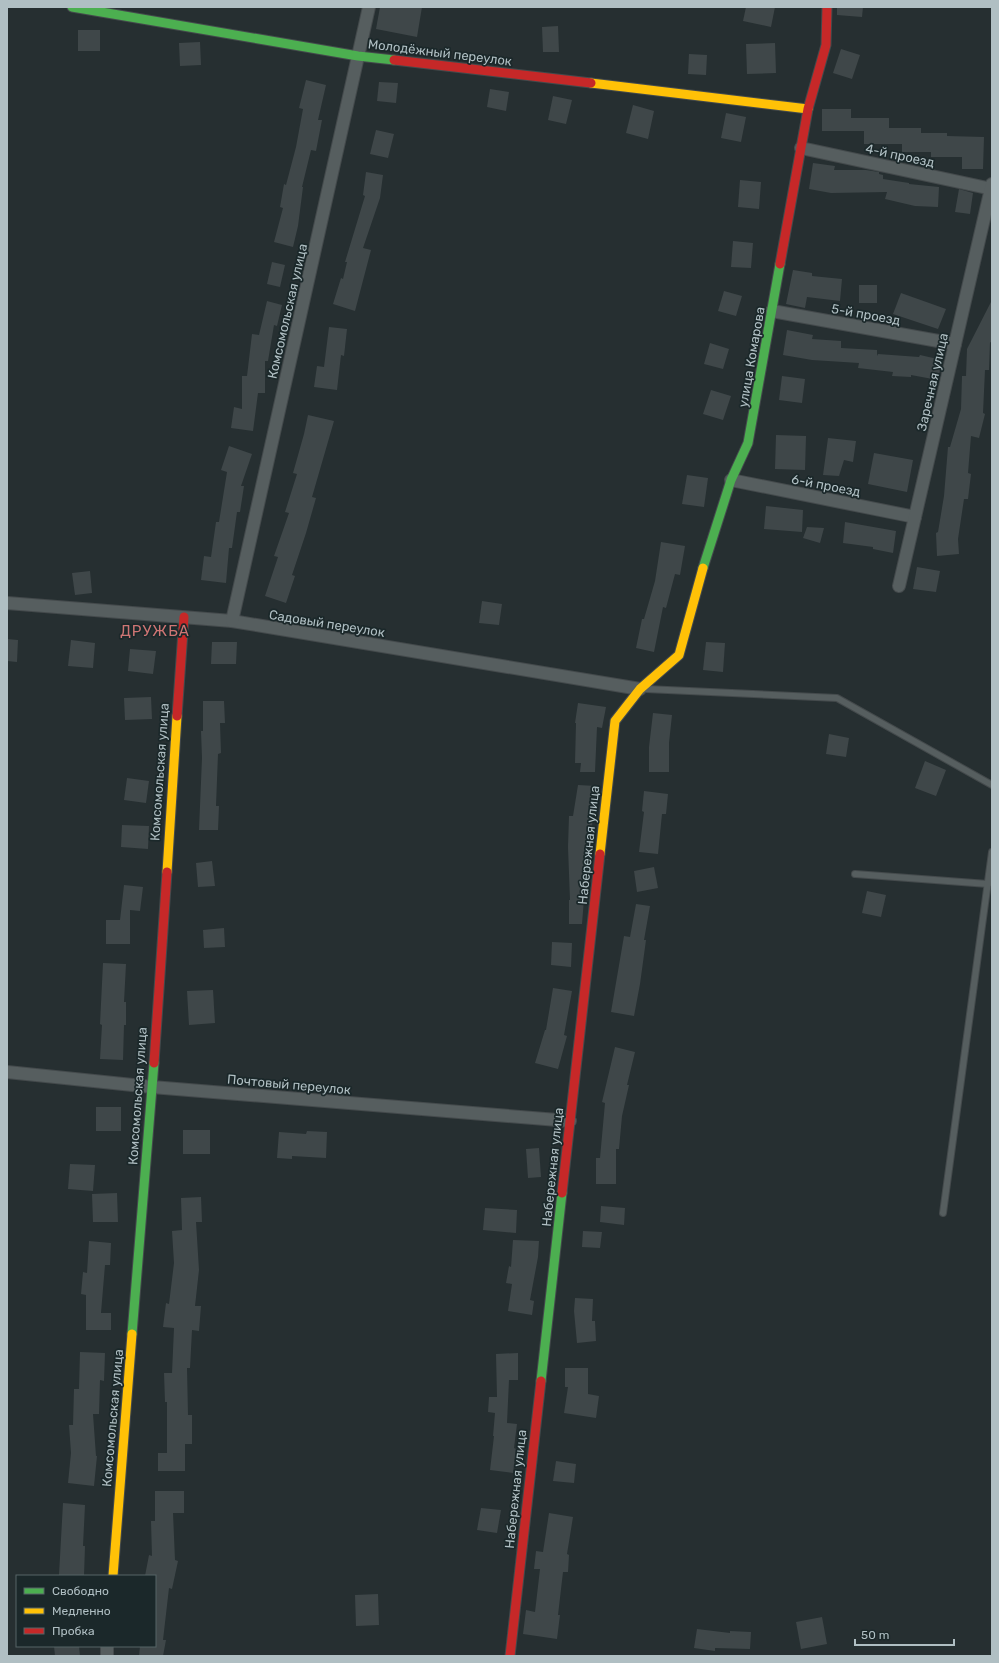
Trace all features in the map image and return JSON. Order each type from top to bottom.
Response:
[{"type":"street","name":"Молодёжный переулок","points":[[72,7],[358,56],[808,109]]},
{"type":"street","name":"Комсомольская улица","points":[[232,621],[369,7]]},
{"type":"street","name":"улица Комарова","points":[[640,689],[679,654],[696,588],[731,480],[748,443],[808,109],[826,45],[827,7]]},
{"type":"street","name":"4-й проезд","points":[[801,148],[992,187]]},
{"type":"street","name":"Заречная улица","points":[[899,586],[992,187]]},
{"type":"street","name":"5-й проезд","points":[[772,311],[955,344]]},
{"type":"street","name":"6-й проезд","points":[[731,480],[915,517]]},
{"type":"street","name":"Садовый переулок","points":[[7,603],[232,621],[640,689]]},
{"type":"street","name":"Комсомольская улица","points":[[113,1575],[152,1087],[184,617]]},
{"type":"street","name":"Набережная улица","points":[[510,1656],[614,721],[640,689]]},
{"type":"street","name":"Почтовый переулок","points":[[7,1072],[152,1087],[570,1121]]},
{"type":"lane","points":[[640,689],[837,698],[992,785]]},
{"type":"lane","points":[[943,1213],[992,852]]},
{"type":"lane","points":[[855,874],[988,884]]},
{"type":"building","points":[[380,7],[422,7],[417,37],[376,29]]},
{"type":"building","points":[[746,7],[775,7],[771,27],[743,21]]},
{"type":"building","points":[[837,7],[863,7],[862,17],[837,15]]},
{"type":"building","points":[[558,26],[559,52],[543,52],[542,27]]},
{"type":"building","points":[[78,30],[100,30],[100,51],[78,51]]},
{"type":"building","points":[[200,42],[201,65],[180,66],[179,43]]},
{"type":"building","points":[[775,43],[776,73],[747,74],[746,44]]},
{"type":"building","points":[[841,49],[860,55],[852,79],[833,73]]},
{"type":"building","points":[[689,54],[707,55],[706,75],[688,74]]},
{"type":"building","points":[[306,80],[326,85],[318,120],[322,120],[316,151],[311,150],[302,187],[298,226],[293,247],[274,242],[283,208],[280,207],[284,184],[286,185],[296,147],[303,109],[299,108]]},
{"type":"building","points":[[379,82],[398,83],[396,103],[377,101]]},
{"type":"building","points":[[490,89],[509,92],[506,111],[487,107]]},
{"type":"building","points":[[553,96],[572,100],[566,124],[548,120]]},
{"type":"building","points":[[633,105],[654,111],[648,139],[626,133]]},
{"type":"building","points":[[822,109],[851,109],[851,118],[889,118],[889,128],[921,128],[921,133],[947,133],[947,136],[984,137],[983,169],[962,169],[962,157],[931,157],[931,152],[902,152],[902,144],[864,144],[864,131],[822,131]]},
{"type":"building","points":[[726,113],[746,117],[741,142],[721,138]]},
{"type":"building","points":[[376,130],[394,134],[388,158],[370,154]]},
{"type":"building","points":[[813,163],[835,166],[834,170],[866,170],[879,172],[879,174],[883,175],[883,179],[909,184],[939,187],[938,207],[915,206],[885,199],[887,192],[831,193],[809,189]]},
{"type":"building","points":[[366,172],[383,175],[380,198],[363,248],[371,250],[355,311],[333,304],[341,278],[343,279],[347,262],[345,262],[365,196],[363,195]]},
{"type":"building","points":[[740,180],[761,182],[759,209],[738,207]]},
{"type":"building","points":[[959,189],[973,193],[970,214],[955,212]]},
{"type":"building","points":[[733,241],[753,243],[751,268],[731,267]]},
{"type":"building","points":[[272,262],[285,265],[280,287],[267,284]]},
{"type":"building","points":[[793,270],[812,273],[812,276],[842,279],[840,301],[807,297],[805,308],[786,304]]},
{"type":"building","points":[[859,285],[877,285],[877,303],[859,303]]},
{"type":"building","points":[[724,291],[742,296],[736,316],[718,311]]},
{"type":"building","points":[[901,293],[946,309],[938,329],[893,314]]},
{"type":"building","points":[[992,300],[992,343],[990,342],[989,370],[985,370],[983,413],[985,414],[979,438],[971,436],[968,473],[971,474],[968,499],[964,499],[958,539],[959,554],[937,556],[936,533],[938,532],[944,496],[948,447],[950,447],[961,409],[962,376],[966,376],[967,349]]},
{"type":"building","points":[[267,301],[282,305],[277,326],[274,325],[268,361],[265,361],[265,393],[258,393],[253,431],[231,428],[234,407],[242,409],[242,376],[247,376],[252,334],[259,335]]},
{"type":"building","points":[[329,327],[347,329],[344,356],[341,355],[337,390],[314,387],[317,366],[324,367]]},
{"type":"building","points":[[787,330],[813,335],[812,339],[841,341],[841,348],[877,350],[877,356],[878,354],[919,357],[920,355],[942,360],[938,380],[911,375],[911,377],[892,376],[893,372],[858,368],[859,363],[812,360],[783,355]]},
{"type":"building","points":[[710,343],[729,349],[723,369],[704,364]]},
{"type":"building","points":[[782,376],[805,379],[802,403],[779,400]]},
{"type":"building","points":[[711,390],[731,396],[723,420],[703,414]]},
{"type":"building","points":[[308,415],[334,421],[312,497],[316,498],[292,575],[295,576],[286,603],[265,596],[278,557],[274,556],[289,513],[285,512],[297,474],[293,473]]},
{"type":"building","points":[[776,435],[806,436],[805,470],[775,469]]},
{"type":"building","points":[[828,438],[856,441],[853,462],[844,460],[839,476],[823,475]]},
{"type":"building","points":[[229,446],[252,454],[241,486],[244,486],[240,512],[237,512],[232,548],[229,548],[226,583],[201,580],[204,556],[211,557],[216,522],[219,522],[227,472],[221,470]]},
{"type":"building","points":[[874,453],[913,460],[907,492],[868,484]]},
{"type":"building","points":[[687,475],[708,478],[704,507],[682,504]]},
{"type":"building","points":[[766,506],[803,510],[802,532],[764,529]]},
{"type":"building","points":[[845,522],[896,531],[893,553],[873,549],[873,547],[843,543]]},
{"type":"building","points":[[807,527],[824,528],[820,543],[803,538]]},
{"type":"building","points":[[661,542],[685,546],[680,575],[675,574],[666,608],[663,607],[654,652],[636,648],[642,619],[644,619],[655,581]]},
{"type":"building","points":[[917,567],[940,571],[936,592],[913,589]]},
{"type":"building","points":[[90,571],[92,593],[75,595],[72,573]]},
{"type":"building","points":[[482,601],[502,604],[499,625],[479,623]]},
{"type":"building","points":[[7,639],[18,640],[17,662],[7,661]]},
{"type":"building","points":[[71,640],[95,643],[93,668],[68,666]]},
{"type":"building","points":[[212,642],[237,642],[236,664],[211,664]]},
{"type":"building","points":[[706,642],[725,643],[723,672],[703,670]]},
{"type":"building","points":[[130,649],[156,651],[153,674],[128,671]]},
{"type":"building","points":[[151,697],[152,719],[125,720],[124,698]]},
{"type":"building","points":[[203,701],[224,701],[225,723],[220,723],[221,753],[218,754],[216,806],[219,806],[218,830],[199,830]]},
{"type":"building","points":[[578,703],[606,707],[602,728],[597,727],[595,772],[580,772],[581,763],[575,763],[575,723]]},
{"type":"building","points":[[653,713],[672,715],[669,743],[669,772],[649,772],[649,747]]},
{"type":"building","points":[[829,734],[849,738],[846,757],[826,754]]},
{"type":"building","points":[[925,761],[946,770],[936,796],[915,788]]},
{"type":"building","points":[[127,778],[149,781],[146,803],[124,800]]},
{"type":"building","points":[[578,785],[596,786],[582,924],[569,924],[569,816],[573,816]]},
{"type":"building","points":[[644,791],[668,794],[666,814],[662,814],[658,854],[639,852],[644,812],[642,811]]},
{"type":"building","points":[[122,825],[149,826],[148,849],[121,847]]},
{"type":"building","points":[[212,861],[215,886],[198,887],[196,863]]},
{"type":"building","points":[[654,867],[658,888],[637,892],[634,871]]},
{"type":"building","points":[[124,885],[143,887],[140,911],[130,910],[130,944],[106,944],[106,920],[120,920]]},
{"type":"building","points":[[867,891],[886,895],[881,917],[862,913]]},
{"type":"building","points":[[636,904],[650,906],[644,940],[646,940],[640,984],[634,1016],[611,1012],[624,936],[630,937]]},
{"type":"building","points":[[224,928],[225,947],[204,948],[203,930]]},
{"type":"building","points":[[552,942],[572,943],[571,967],[551,965]]},
{"type":"building","points":[[103,963],[126,964],[124,1002],[126,1002],[126,1025],[124,1025],[123,1060],[100,1059]]},
{"type":"building","points":[[553,988],[572,991],[564,1035],[567,1036],[558,1069],[535,1063],[546,1030]]},
{"type":"building","points":[[213,990],[215,1023],[189,1025],[187,991]]},
{"type":"building","points":[[615,1047],[635,1052],[627,1085],[629,1085],[622,1116],[619,1149],[616,1149],[616,1184],[596,1184],[596,1158],[600,1158],[605,1103],[602,1102]]},
{"type":"building","points":[[96,1107],[121,1107],[121,1131],[96,1131]]},
{"type":"building","points":[[183,1130],[210,1130],[210,1154],[183,1154]]},
{"type":"building","points":[[307,1131],[327,1132],[326,1158],[292,1156],[292,1159],[277,1158],[279,1132],[306,1134]]},
{"type":"building","points":[[539,1148],[541,1177],[528,1178],[526,1149]]},
{"type":"building","points":[[70,1164],[95,1165],[93,1191],[68,1189]]},
{"type":"building","points":[[117,1193],[118,1222],[93,1222],[92,1194]]},
{"type":"building","points":[[201,1197],[202,1222],[196,1222],[199,1270],[195,1306],[201,1306],[199,1331],[192,1330],[190,1368],[187,1368],[188,1415],[192,1415],[192,1444],[185,1444],[185,1471],[158,1471],[158,1453],[167,1453],[167,1402],[165,1402],[164,1373],[172,1373],[174,1328],[163,1327],[166,1303],[169,1304],[174,1263],[172,1231],[182,1230],[181,1198]]},
{"type":"building","points":[[601,1206],[625,1208],[624,1225],[600,1222]]},
{"type":"building","points":[[485,1208],[517,1210],[516,1233],[483,1230]]},
{"type":"building","points":[[583,1231],[602,1232],[600,1248],[582,1247]]},
{"type":"building","points":[[513,1240],[539,1241],[538,1257],[530,1300],[534,1301],[532,1315],[508,1311],[512,1284],[506,1283],[509,1266],[511,1267]]},
{"type":"building","points":[[89,1241],[111,1243],[110,1265],[105,1265],[101,1313],[111,1313],[111,1330],[86,1330],[86,1295],[81,1294],[83,1272],[87,1273]]},
{"type":"building","points":[[575,1298],[593,1299],[592,1321],[595,1321],[596,1341],[577,1343],[574,1311]]},
{"type":"building","points":[[80,1352],[105,1353],[104,1381],[100,1380],[99,1414],[93,1414],[97,1456],[94,1486],[68,1483],[71,1453],[69,1425],[73,1425],[74,1389],[79,1389]]},
{"type":"building","points":[[518,1353],[518,1380],[509,1380],[507,1423],[517,1424],[513,1473],[490,1470],[495,1413],[488,1412],[489,1397],[497,1397],[496,1354]]},
{"type":"building","points":[[565,1368],[588,1368],[588,1394],[599,1396],[596,1418],[564,1413],[568,1387],[565,1387]]},
{"type":"building","points":[[556,1461],[576,1464],[574,1483],[553,1481]]},
{"type":"building","points":[[155,1491],[184,1491],[184,1513],[173,1513],[175,1560],[178,1561],[172,1589],[169,1588],[163,1640],[166,1640],[163,1656],[139,1656],[140,1647],[156,1647],[156,1575],[145,1575],[149,1555],[152,1556],[151,1521],[155,1521]]},
{"type":"building","points":[[63,1503],[85,1505],[83,1546],[85,1546],[84,1575],[59,1575]]},
{"type":"building","points":[[481,1508],[501,1510],[497,1533],[477,1530]]},
{"type":"building","points":[[549,1513],[573,1517],[567,1554],[569,1555],[568,1572],[563,1572],[557,1639],[523,1634],[526,1610],[535,1612],[540,1569],[534,1569],[536,1551],[543,1552]]},
{"type":"building","points":[[378,1594],[379,1625],[356,1626],[355,1595]]},
{"type":"building","points":[[822,1617],[827,1644],[801,1649],[796,1622]]},
{"type":"building","points":[[697,1629],[730,1633],[730,1631],[751,1632],[750,1649],[715,1648],[715,1651],[694,1648]]},
{"type":"building","points":[[54,1647],[79,1647],[80,1656],[55,1656]]},
{"type":"traffic: fast","points":[[72,7],[358,56],[394,60]]},
{"type":"traffic: fast","points":[[703,568],[731,480],[748,443],[780,264]]},
{"type":"traffic: fast","points":[[132,1334],[154,1063]]},
{"type":"traffic: fast","points":[[541,1381],[562,1193]]},
{"type":"traffic: slow","points":[[591,83],[808,109]]},
{"type":"traffic: slow","points":[[600,854],[615,721],[640,689],[679,655],[703,568]]},
{"type":"traffic: slow","points":[[167,872],[177,716]]},
{"type":"traffic: slow","points":[[113,1575],[132,1334]]},
{"type":"traffic: jam","points":[[780,264],[808,109],[826,45],[827,7]]},
{"type":"traffic: jam","points":[[394,60],[591,83]]},
{"type":"traffic: jam","points":[[177,716],[184,617]]},
{"type":"traffic: jam","points":[[562,1193],[600,854]]},
{"type":"traffic: jam","points":[[154,1063],[167,872]]},
{"type":"traffic: jam","points":[[510,1656],[541,1381]]},
{"type":"district","name":"ДРУЖБА","points":[[155,631]]}]
